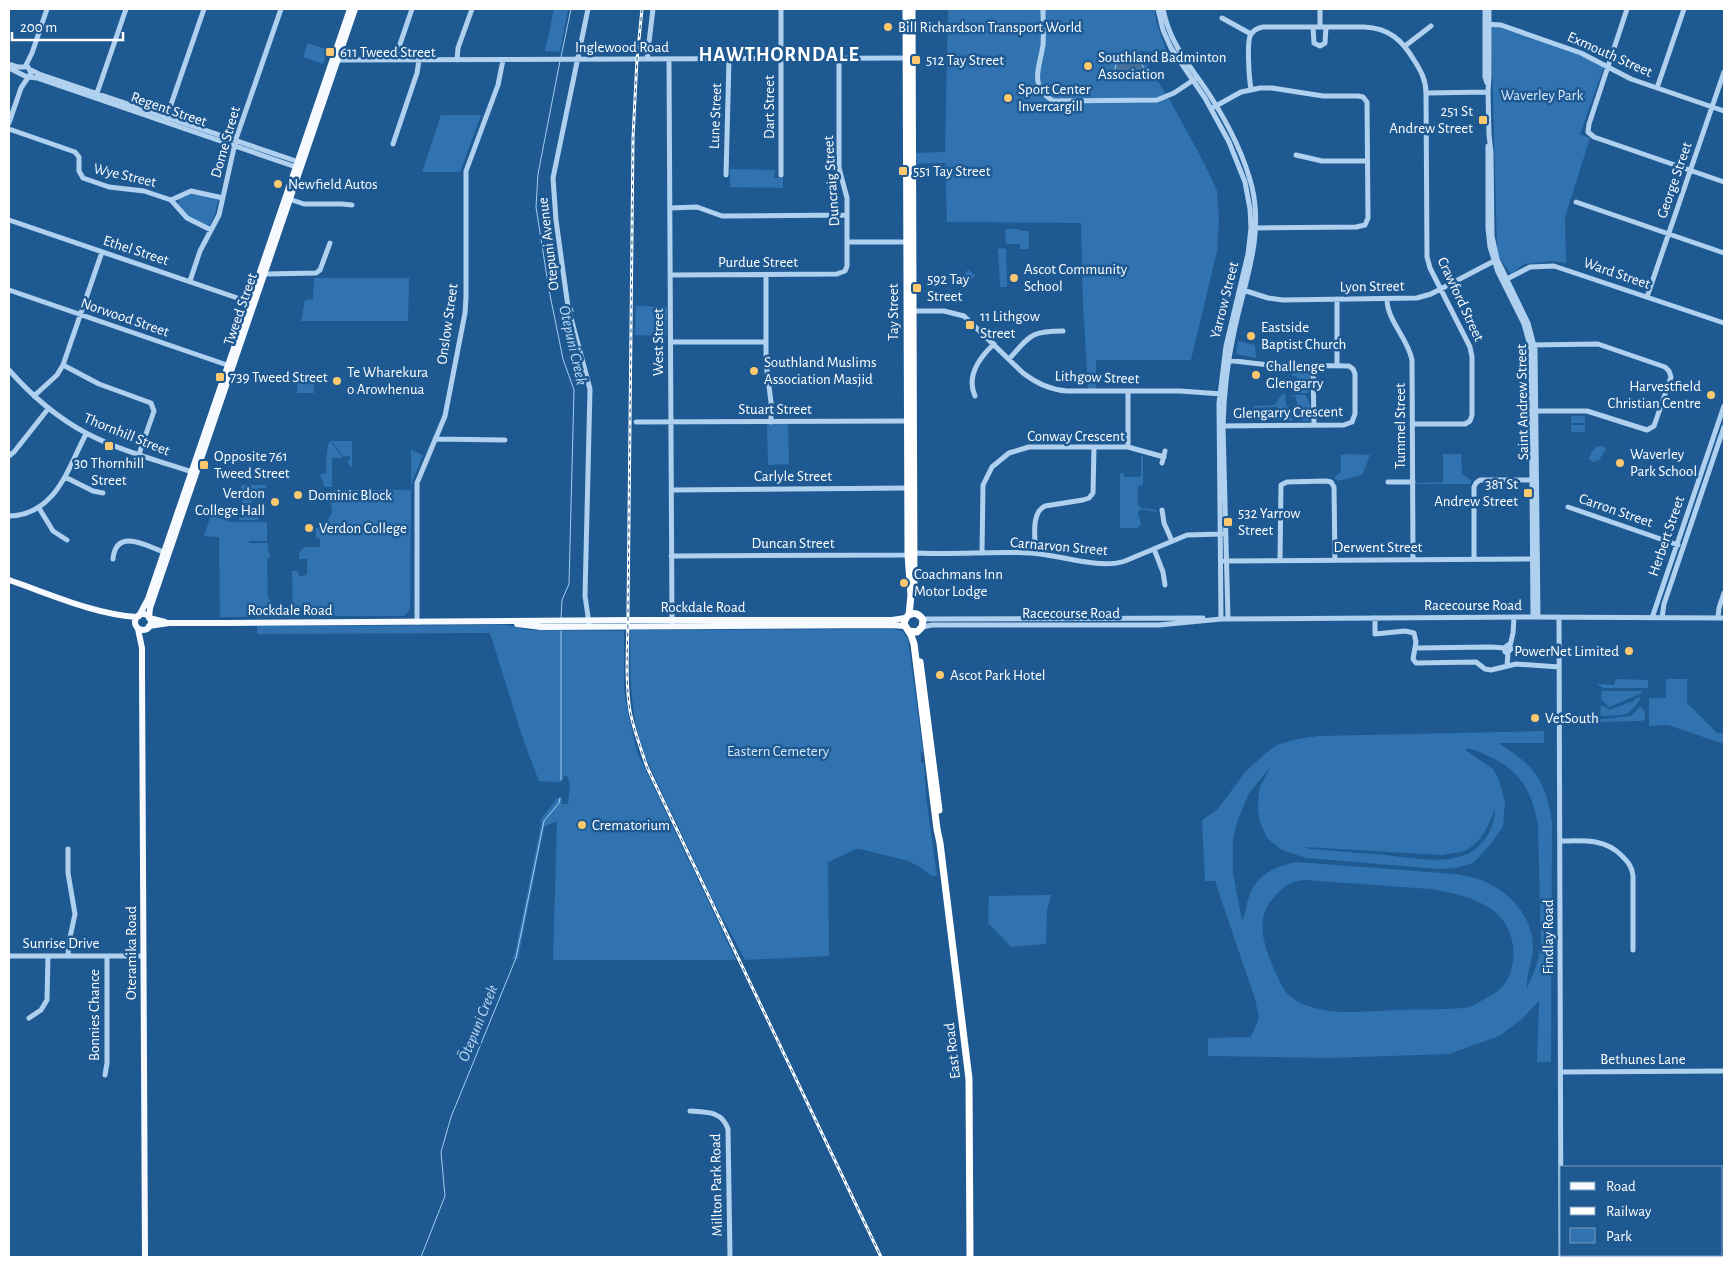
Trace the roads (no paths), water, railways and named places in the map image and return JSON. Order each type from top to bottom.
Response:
[{"type":"highway","name":"Tay Street","points":[[906,9],[910,58]]},
{"type":"highway","name":"Tay Street","points":[[907,629],[911,595],[910,58],[912,9]]},
{"type":"highway","name":"Tay Street","points":[[911,554],[914,596],[920,629]]},
{"type":"highway","points":[[907,617],[919,616]]},
{"type":"highway","points":[[907,629],[920,629]]},
{"type":"highway","name":"East Road","points":[[907,629],[914,644],[936,829],[940,843]]},
{"type":"highway","name":"East Road","points":[[920,629],[918,646],[937,790],[940,843],[969,1079],[970,1257]]},
{"type":"main road","name":"Tweed Street","points":[[335,60],[350,9]]},
{"type":"main road","name":"Tweed Street","points":[[252,303],[265,274],[324,91],[355,9]]},
{"type":"main road","name":"Tweed Street","points":[[149,618],[150,605],[166,553],[288,199]]},
{"type":"main road","name":"Tweed Street","points":[[138,616],[148,599],[166,553]]},
{"type":"main road","points":[[9,580],[94,609],[143,630],[148,627],[150,622],[149,618],[145,615],[128,617],[94,609]]},
{"type":"main road","points":[[137,627],[135,621],[138,616]]},
{"type":"main road","name":"Rockdale Road","points":[[148,627],[169,623],[501,621],[535,626],[560,623],[892,620],[907,617]]},
{"type":"main road","name":"Rockdale Road","points":[[149,618],[169,623]]},
{"type":"main road","name":"Rockdale Road","points":[[763,622],[890,625],[907,629]]},
{"type":"main road","name":"Oteramika Road","points":[[137,627],[142,648],[145,1257]]},
{"type":"main road","name":"Oteramika Road","points":[[142,648],[148,627]]},
{"type":"street","points":[[25,76],[31,74],[28,68],[47,9]]},
{"type":"street","points":[[96,96],[126,9]]},
{"type":"street","points":[[166,120],[204,9]]},
{"type":"street","name":"Dome Street","points":[[190,281],[200,251],[219,215],[227,174],[236,144],[281,9]]},
{"type":"street","points":[[397,60],[398,50],[412,9]]},
{"type":"street","points":[[457,60],[458,48],[472,9]]},
{"type":"street","name":"Otepuni Avenue","points":[[588,9],[553,178],[556,220],[568,307],[590,389],[584,596],[589,623]]},
{"type":"street","points":[[648,59],[653,9]]},
{"type":"street","name":"Dart Street","points":[[781,9],[781,175]]},
{"type":"street","points":[[1043,9],[1043,41],[1036,75],[1040,89],[1052,101],[1157,100],[1174,93],[1195,78]]},
{"type":"street","name":"Yarrow Street","points":[[1158,9],[1168,42],[1176,57],[1195,78]]},
{"type":"street","name":"Yarrow Street","points":[[1163,9],[1174,43],[1236,144],[1248,174],[1255,204],[1252,262],[1242,290],[1226,360],[1222,394],[1223,561],[1221,619]]},
{"type":"street","points":[[1313,27],[1314,43],[1320,46],[1325,43],[1320,9]]},
{"type":"street","name":"Saint Andrew Street","points":[[1485,9],[1489,76],[1488,228],[1495,260],[1523,320],[1532,345],[1535,617]]},
{"type":"street","name":"Saint Andrew Street","points":[[1487,24],[1489,9]]},
{"type":"street","points":[[1627,9],[1607,67],[1588,132],[1594,137],[1724,182]]},
{"type":"street","points":[[1657,88],[1684,9]]},
{"type":"street","points":[[1222,18],[1251,34],[1249,53],[1251,89]]},
{"type":"street","name":"Exmouth Street","points":[[1487,24],[1501,25],[1581,53],[1623,76],[1724,111]]},
{"type":"street","points":[[1405,46],[1431,26]]},
{"type":"street","name":"Crawford Street","points":[[1251,34],[1256,29],[1263,28],[1364,27],[1379,29],[1393,35],[1405,46],[1422,74],[1426,93],[1427,256],[1430,268],[1470,347],[1472,357],[1472,415],[1470,421],[1462,424],[1413,424]]},
{"type":"street","name":"Duncraig Street","points":[[839,58],[839,168],[846,194],[847,215],[847,266],[844,271]]},
{"type":"street","name":"Inglewood Road","points":[[335,60],[910,58]]},
{"type":"street","name":"West Street","points":[[669,59],[672,623]]},
{"type":"street","name":"Lune Street","points":[[726,175],[730,59]]},
{"type":"street","points":[[393,144],[417,73],[419,60]]},
{"type":"street","name":"Onslow Street","points":[[417,622],[417,488],[419,478],[447,406],[466,304],[466,171],[498,85],[503,60]]},
{"type":"street","name":"Regent Street","points":[[9,64],[28,68],[37,74],[96,96],[299,165]]},
{"type":"street","name":"Regent Street","points":[[9,68],[25,76],[96,96]]},
{"type":"street","points":[[25,76],[21,70],[28,68]]},
{"type":"street","name":"George Street","points":[[1647,297],[1724,72]]},
{"type":"street","points":[[9,123],[25,76]]},
{"type":"street","points":[[1214,107],[1241,92],[1251,89],[1268,88],[1323,96],[1356,96],[1363,97],[1367,102],[1368,218],[1365,225],[1356,227],[1253,228]]},
{"type":"street","points":[[1426,93],[1488,92]]},
{"type":"street","name":"Wye Street","points":[[9,129],[75,152],[80,160],[79,174],[86,179],[109,187],[144,191],[171,200],[187,218],[211,230]]},
{"type":"street","points":[[1296,155],[1322,161],[1367,161]]},
{"type":"street","name":"Wye Street","points":[[171,200],[193,191],[223,198]]},
{"type":"street","points":[[288,199],[304,204],[352,205]]},
{"type":"street","points":[[1576,202],[1724,253]]},
{"type":"street","points":[[670,208],[697,207],[722,216],[847,215]]},
{"type":"street","name":"Ethel Street","points":[[9,220],[252,303]]},
{"type":"street","points":[[265,274],[316,273],[320,270],[330,242]]},
{"type":"street","points":[[847,242],[910,242]]},
{"type":"street","points":[[34,396],[57,375],[63,365],[102,252]]},
{"type":"street","name":"Lyon Street","points":[[1242,290],[1279,299],[1417,298],[1431,294],[1495,260]]},
{"type":"street","name":"Ward Street","points":[[1504,281],[1530,267],[1554,266],[1724,323]]},
{"type":"street","name":"Purdue Street","points":[[670,275],[837,274],[844,271]]},
{"type":"street","points":[[766,275],[766,342],[771,422]]},
{"type":"street","name":"Norwood Street","points":[[9,290],[230,366]]},
{"type":"street","points":[[1226,360],[1264,365],[1337,365],[1337,299]]},
{"type":"street","name":"Tummel Street","points":[[1388,299],[1389,310],[1411,356],[1413,559]]},
{"type":"street","name":"Lithgow Street","points":[[910,311],[944,311],[960,314],[972,323],[1028,377],[1051,388],[1072,391],[1186,391],[1222,394]]},
{"type":"street","points":[[1009,359],[1036,334],[1063,331]]},
{"type":"street","points":[[670,342],[766,342]]},
{"type":"street","points":[[975,396],[972,390],[974,371],[980,359],[994,344]]},
{"type":"street","points":[[1532,345],[1598,344],[1665,367],[1669,370],[1671,377],[1654,426],[1647,430],[1587,411],[1534,411]]},
{"type":"street","points":[[63,365],[99,384],[151,403],[154,410],[140,454]]},
{"type":"street","points":[[1313,365],[1314,425]]},
{"type":"street","name":"Glengarry Crescent","points":[[1221,426],[1348,424],[1354,420],[1355,371],[1349,366],[1337,365]]},
{"type":"street","name":"Thornhill Street","points":[[9,370],[48,409],[86,434],[194,472]]},
{"type":"street","points":[[1128,391],[1128,447]]},
{"type":"street","name":"Herbert Street","points":[[1652,618],[1723,415],[1724,406]]},
{"type":"street","points":[[9,456],[48,409]]},
{"type":"street","name":"Stuart Street","points":[[636,422],[911,421]]},
{"type":"street","name":"Herbert Street","points":[[1662,618],[1664,604],[1724,427]]},
{"type":"street","points":[[9,516],[39,508],[53,496],[65,477],[86,434]]},
{"type":"street","points":[[435,440],[505,440]]},
{"type":"street","points":[[1036,554],[1036,518],[1038,511],[1045,506],[1086,499],[1093,493],[1094,447]]},
{"type":"street","name":"Conway Crescent","points":[[982,553],[983,486],[989,471],[998,460],[1008,453],[1026,448],[1128,447],[1164,457]]},
{"type":"street","points":[[65,477],[93,491],[103,492]]},
{"type":"street","points":[[1474,559],[1474,484],[1480,480],[1534,480]]},
{"type":"street","points":[[1699,480],[1705,482]]},
{"type":"street","points":[[1280,560],[1281,485],[1287,482],[1318,481],[1330,482],[1334,486],[1335,560]]},
{"type":"street","points":[[1388,482],[1413,482]]},
{"type":"street","name":"Carlyle Street","points":[[671,490],[911,488]]},
{"type":"street","name":"Carron Street","points":[[1568,507],[1684,546]]},
{"type":"street","points":[[39,508],[53,531],[67,540]]},
{"type":"street","points":[[1162,510],[1164,523],[1172,541]]},
{"type":"street","name":"Carnarvon Street","points":[[911,554],[1036,554],[1092,562],[1114,563],[1125,561],[1190,534],[1223,534]]},
{"type":"street","points":[[113,559],[118,543],[126,541],[166,553]]},
{"type":"street","points":[[1154,549],[1165,585]]},
{"type":"street","name":"Duncan Street","points":[[672,556],[911,554]]},
{"type":"street","name":"Derwent Street","points":[[1223,561],[1534,559]]},
{"type":"street","name":"Yarrow Street","points":[[1223,561],[1228,619]]},
{"type":"street","points":[[1721,618],[1719,610],[1724,593]]},
{"type":"street","name":"Racecourse Road","points":[[919,616],[1221,619],[1721,618]]},
{"type":"street","points":[[1507,666],[1506,645],[1510,646],[1514,617]]},
{"type":"street","name":"Findlay Road","points":[[1558,617],[1561,1166]]},
{"type":"street","points":[[1129,618],[1129,625]]},
{"type":"street","points":[[1375,618],[1375,634],[1412,632],[1416,638],[1413,658],[1414,662],[1417,663],[1476,662],[1484,669],[1491,670],[1516,664],[1559,667]]},
{"type":"street","name":"Racecourse Road","points":[[920,629],[932,625],[1129,625],[1185,623],[1221,619]]},
{"type":"street","points":[[1416,648],[1506,650]]},
{"type":"street","points":[[1560,841],[1593,841],[1606,844],[1617,851],[1630,865],[1633,876],[1633,950]]},
{"type":"street","points":[[68,849],[68,873],[75,914],[68,956]]},
{"type":"street","name":"Sunrise Drive","points":[[9,956],[143,956]]},
{"type":"street","points":[[29,1018],[41,1010],[47,1000],[48,956]]},
{"type":"street","name":"Bonnies Chance","points":[[105,1076],[107,1063],[107,956]]},
{"type":"street","name":"Bethunes Lane","points":[[1561,1072],[1724,1071]]},
{"type":"street","name":"Millton Park Road","points":[[690,1111],[718,1115],[723,1119],[728,1129],[730,1257]]},
{"type":"waterway","name":"Ōtepuni Creek","points":[[561,57],[571,9]]},
{"type":"waterway","name":"Ōtepuni Creek","points":[[560,61],[538,174],[536,207],[549,290],[563,359],[574,390],[569,584],[562,600],[561,619]]},
{"type":"waterway","name":"Ōtepuni Creek","points":[[561,631],[561,780]]},
{"type":"waterway","name":"Ōtepuni Creek","points":[[421,1257],[445,1196],[441,1152],[451,1117],[516,958],[544,821],[559,803],[560,798]]},
{"type":"railway","points":[[642,9],[637,59],[633,138],[627,662],[630,711],[647,767],[881,1257]]},
{"type":"place","name":"Bill Richardson Transport World","points":[[888,27]]},
{"type":"place","name":"611 Tweed Street","points":[[330,52]]},
{"type":"place","name":"512 Tay Street","points":[[916,60]]},
{"type":"place","name":"Southland Badminton Association","points":[[1088,66]]},
{"type":"place","name":"Sport Center Invercargill","points":[[1008,98]]},
{"type":"place","name":"251 St Andrew Street","points":[[1483,120]]},
{"type":"place","name":"551 Tay Street","points":[[903,171]]},
{"type":"place","name":"Newfield Autos","points":[[278,184]]},
{"type":"place","name":"Ascot Community School","points":[[1014,278]]},
{"type":"place","name":"592 Tay Street","points":[[917,288]]},
{"type":"place","name":"11 Lithgow Street","points":[[970,325]]},
{"type":"place","name":"Eastside Baptist Church","points":[[1251,336]]},
{"type":"place","name":"Southland Muslims Association Masjid","points":[[754,371]]},
{"type":"place","name":"Challenge Glengarry","points":[[1256,375]]},
{"type":"place","name":"739 Tweed Street","points":[[220,377]]},
{"type":"place","name":"Te Wharekura o Arowhenua","points":[[337,381]]},
{"type":"place","name":"Harvestfield Christian Centre","points":[[1711,395]]},
{"type":"place","name":"30 Thornhill Street","points":[[109,446]]},
{"type":"place","name":"Waverley Park School","points":[[1620,463]]},
{"type":"place","name":"Opposite 761 Tweed Street","points":[[204,465]]},
{"type":"place","name":"381 St Andrew Street","points":[[1528,493]]},
{"type":"place","name":"Dominic Block","points":[[298,495]]},
{"type":"place","name":"Verdon College Hall","points":[[275,502]]},
{"type":"place","name":"532 Yarrow Street","points":[[1228,522]]},
{"type":"place","name":"Verdon College","points":[[309,528]]},
{"type":"place","name":"Coachmans Inn Motor Lodge","points":[[904,583]]},
{"type":"place","name":"PowerNet Limited","points":[[1629,651]]},
{"type":"place","name":"Ascot Park Hotel","points":[[940,675]]},
{"type":"place","name":"VetSouth","points":[[1535,718]]},
{"type":"place","name":"Crematorium","points":[[582,825]]},
{"type":"district","name":"HAWTHORNDALE","points":[[779,54]]},
{"type":"park label","name":"Waverley Park","points":[[1542,95]]},
{"type":"park label","name":"Eastern Cemetery","points":[[778,751]]}]
